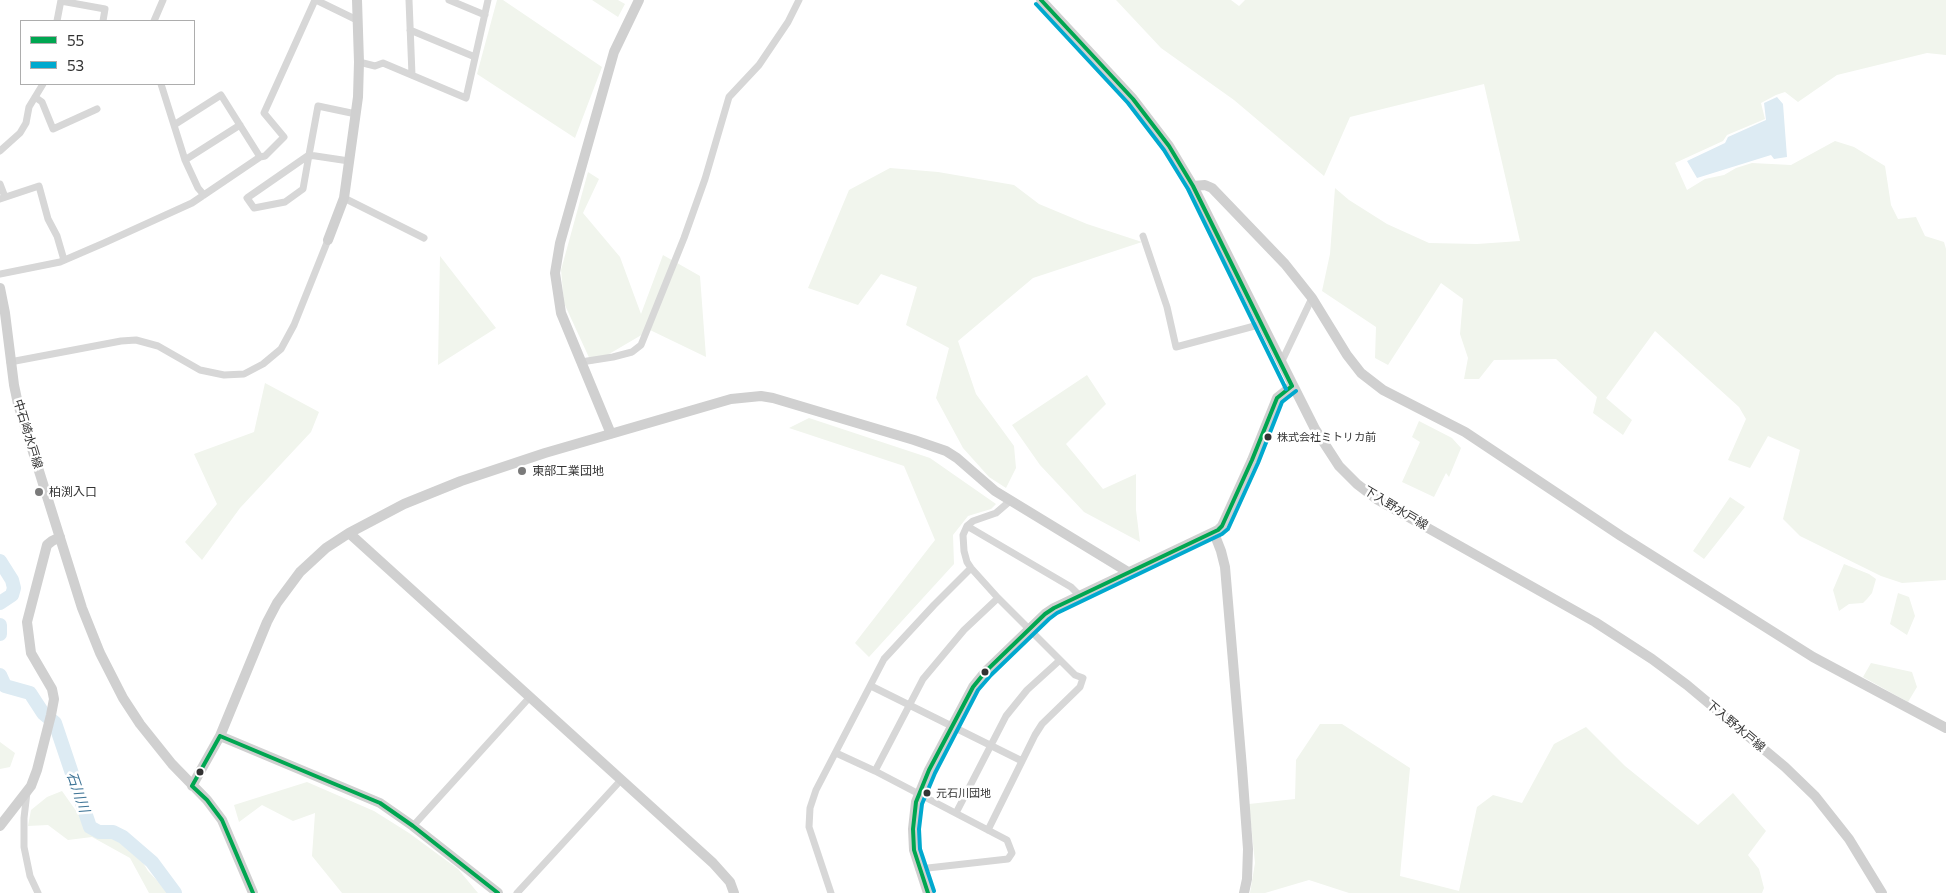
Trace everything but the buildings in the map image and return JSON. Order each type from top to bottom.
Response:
[{"type":"street","points":[[154,20],[163,0]]},
{"type":"street","points":[[0,274],[64,260],[185,206],[204,196],[260,157],[265,156],[284,137],[264,113],[315,0],[357,20]]},
{"type":"street","points":[[10,362],[121,341],[136,340],[158,346],[200,370],[224,375],[244,374],[263,364],[280,349],[294,325],[344,198],[358,97],[359,62],[356,0]]},
{"type":"street","points":[[409,0],[412,75]]},
{"type":"street","points":[[449,0],[485,15]]},
{"type":"street","points":[[359,62],[375,66],[383,63],[466,98],[488,0]]},
{"type":"street","points":[[611,434],[558,301],[555,273],[614,52],[638,0]]},
{"type":"street","points":[[581,362],[632,352],[641,345],[684,238],[705,179],[729,97],[759,65],[788,22],[800,0]]},
{"type":"street","name":"下入野水戸線","points":[[1042,0],[1133,98],[1169,146],[1193,186],[1292,386],[1330,454],[1344,471],[1367,492],[1612,632],[1687,685],[1785,767],[1828,811],[1861,857],[1882,893]]},
{"type":"street","points":[[59,20],[61,1],[105,9],[103,20]]},
{"type":"street","points":[[410,30],[475,57]]},
{"type":"street","points":[[0,151],[20,133],[26,123],[29,107],[42,85]]},
{"type":"street","points":[[161,85],[185,160],[198,188],[204,196]]},
{"type":"street","points":[[174,125],[221,94],[260,157]]},
{"type":"street","points":[[36,97],[42,102],[53,129],[98,109]]},
{"type":"street","points":[[349,161],[309,155],[247,198],[254,208],[285,202],[303,189],[309,155],[318,106],[356,114]]},
{"type":"street","points":[[185,160],[240,125]]},
{"type":"street","points":[[0,184],[3,198],[39,186],[48,219],[57,236],[64,260]]},
{"type":"street","points":[[1193,186],[1205,185],[1212,188],[1285,264],[1312,298],[1361,373],[1382,390],[1465,432],[1621,536],[1813,657],[1946,728]]},
{"type":"street","points":[[344,198],[424,238]]},
{"type":"street","points":[[1143,236],[1166,307],[1176,347],[1262,324]]},
{"type":"street","name":"中石崎水戸線","points":[[0,288],[18,404],[90,630],[111,676],[140,724],[167,758],[207,800],[222,820],[253,893]]},
{"type":"street","points":[[1281,363],[1312,298]]},
{"type":"street","points":[[928,893],[914,850],[913,829],[919,795],[929,770],[966,699],[986,671],[1030,628],[1054,608],[1214,533],[1222,526],[1252,460],[1277,398],[1292,386]]},
{"type":"street","points":[[192,786],[220,736],[267,622],[277,603],[286,589],[311,561],[326,548],[349,533],[433,492],[545,454],[731,399],[761,396],[773,398],[939,449],[957,458],[982,482],[1010,501],[1128,572]]},
{"type":"street","points":[[988,830],[1042,724],[1080,687],[1083,678],[1075,675],[998,598],[967,562],[963,536],[967,526],[973,520],[996,513],[1010,501]]},
{"type":"street","points":[[967,526],[1071,587],[1080,596]]},
{"type":"street","points":[[349,533],[724,874],[730,882],[734,893]]},
{"type":"street","points":[[1214,533],[1225,567],[1242,768],[1248,849],[1247,879],[1244,893]]},
{"type":"street","points":[[0,826],[27,792],[38,770],[50,723],[54,700],[52,689],[31,653],[27,622],[47,545],[52,540],[60,537]]},
{"type":"street","points":[[831,893],[811,837],[808,819],[816,790],[884,660],[934,604],[971,568]]},
{"type":"street","points":[[875,771],[923,679],[958,637],[998,598]]},
{"type":"street","points":[[956,814],[990,746],[1016,701],[1060,660]]},
{"type":"street","points":[[871,686],[952,728],[1022,761]]},
{"type":"street","points":[[413,826],[529,698]]},
{"type":"street","points":[[220,736],[368,797],[413,826],[498,893]]},
{"type":"street","points":[[836,753],[875,771],[1007,840],[1012,853],[1008,859],[919,869]]},
{"type":"street","points":[[517,893],[621,780]]},
{"type":"street","points":[[27,792],[24,818],[24,847],[30,876],[38,893]]},
{"type":"shaded area","points":[[497,0],[503,0],[602,67],[575,138],[477,74]]},
{"type":"shaded area","points":[[592,0],[618,0],[625,4],[618,17]]},
{"type":"shaded area","points":[[1116,0],[1231,0],[1239,6],[1245,0],[1946,0],[1946,55],[1927,53],[1837,75],[1798,102],[1785,92],[1776,95],[1761,103],[1765,119],[1727,135],[1723,141],[1675,163],[1687,190],[1705,179],[1724,175],[1736,168],[1752,163],[1791,165],[1835,141],[1854,147],[1885,166],[1891,205],[1898,219],[1916,217],[1925,236],[1944,242],[1946,249],[1946,580],[1902,583],[1881,576],[1800,536],[1783,519],[1800,450],[1768,436],[1750,468],[1728,460],[1746,419],[1739,407],[1655,331],[1606,398],[1632,420],[1623,435],[1593,413],[1597,397],[1556,359],[1494,360],[1479,379],[1464,379],[1468,358],[1460,334],[1463,299],[1441,283],[1388,365],[1375,358],[1376,327],[1322,291],[1330,254],[1335,188],[1349,200],[1387,224],[1429,243],[1477,244],[1520,241],[1484,84],[1350,117],[1324,176],[1234,100],[1161,48]]},
{"type":"shaded area","points":[[1777,97],[1783,104],[1787,157],[1774,159],[1771,155],[1697,178],[1687,161],[1725,143],[1728,137],[1766,120],[1764,103]]},
{"type":"shaded area","points":[[890,168],[938,172],[1014,185],[1039,204],[1087,224],[1142,242],[1033,278],[958,341],[976,394],[1014,446],[1016,468],[1006,488],[989,477],[963,448],[936,398],[949,348],[906,325],[917,287],[881,274],[858,305],[808,288],[849,190]]},
{"type":"shaded area","points":[[588,172],[599,179],[583,213],[620,257],[641,314],[663,255],[700,276],[706,357],[650,330],[592,364],[564,303],[561,270]]},
{"type":"shaded area","points":[[440,256],[496,328],[438,365]]},
{"type":"shaded area","points":[[1087,375],[1106,404],[1066,444],[1103,489],[1136,474],[1136,510],[1140,542],[1084,512],[1040,465],[1012,425]]},
{"type":"shaded area","points":[[265,383],[319,412],[311,432],[240,508],[202,560],[185,542],[217,504],[194,454],[254,432]]},
{"type":"shaded area","points":[[809,418],[930,458],[996,504],[991,509],[968,516],[953,535],[954,564],[869,657],[855,643],[935,540],[904,466],[789,428]]},
{"type":"shaded area","points":[[1419,421],[1452,438],[1461,448],[1449,477],[1446,473],[1434,497],[1402,482],[1420,442],[1412,437]]},
{"type":"shaded area","points":[[1730,497],[1745,507],[1704,559],[1693,551]]},
{"type":"shaded area","points":[[1844,564],[1869,574],[1876,579],[1872,593],[1863,603],[1849,604],[1839,611],[1833,590]]},
{"type":"shaded area","points":[[1898,593],[1909,597],[1915,616],[1907,635],[1890,624]]},
{"type":"shaded area","points":[[1871,663],[1912,672],[1917,687],[1908,702],[1863,677]]},
{"type":"shaded area","points":[[1320,724],[1342,724],[1410,768],[1400,876],[1459,891],[1477,807],[1493,795],[1522,803],[1554,744],[1586,727],[1625,766],[1698,825],[1733,793],[1766,831],[1748,855],[1759,869],[1764,888],[1762,893],[1349,893],[1309,880],[1265,893],[1250,893],[1255,863],[1249,804],[1295,799],[1296,760]]},
{"type":"shaded area","points":[[0,742],[15,753],[10,767],[0,769]]},
{"type":"shaded area","points":[[307,782],[374,811],[409,833],[458,869],[478,893],[342,893],[312,856],[315,813],[293,821],[262,805],[239,822],[234,805]]},
{"type":"shaded area","points":[[62,791],[91,832],[112,836],[136,851],[148,871],[169,893],[149,893],[130,858],[92,837],[68,840],[48,825],[28,826],[31,810],[47,797]]},
{"type":"waterway","name":"石川川","points":[[0,561],[12,580],[14,588],[12,595],[0,603]]},
{"type":"waterway","name":"石川川","points":[[0,625],[0,634]]},
{"type":"waterway","name":"石川川","points":[[0,675],[5,686],[30,693],[43,713],[55,723],[90,827],[99,832],[113,832],[123,837],[152,862],[175,893]]},
{"type":"transit line","name":"55","points":[[1041,0],[1133,99],[1169,146],[1193,186],[1292,386]]},
{"type":"transit line","name":"53","points":[[1036,4],[1128,103],[1164,150],[1188,189],[1286,389]]},
{"type":"transit line","name":"55","points":[[928,893],[914,850],[913,829],[916,802],[929,770],[973,687],[986,671],[1045,614],[1054,608],[1218,530],[1222,526],[1252,460],[1277,398],[1292,386]]},
{"type":"transit line","name":"53","points":[[934,891],[920,849],[919,829],[922,804],[935,773],[978,690],[991,675],[1057,613],[1222,534],[1228,529],[1258,463],[1282,402],[1296,391]]},
{"type":"transit line","name":"55","points":[[220,736],[380,803],[413,826],[498,893]]},
{"type":"transit line","name":"55","points":[[192,786],[220,736]]},
{"type":"transit line","name":"55","points":[[192,786],[207,800],[222,820],[253,893]]},
{"type":"place","name":"株式会社ミトリカ前","points":[[1268,437]]},
{"type":"place","name":"東部工業団地","points":[[522,471]]},
{"type":"place","name":"柏渕入口","points":[[39,492]]},
{"type":"place","name":"元石川団地","points":[[927,793]]}]
